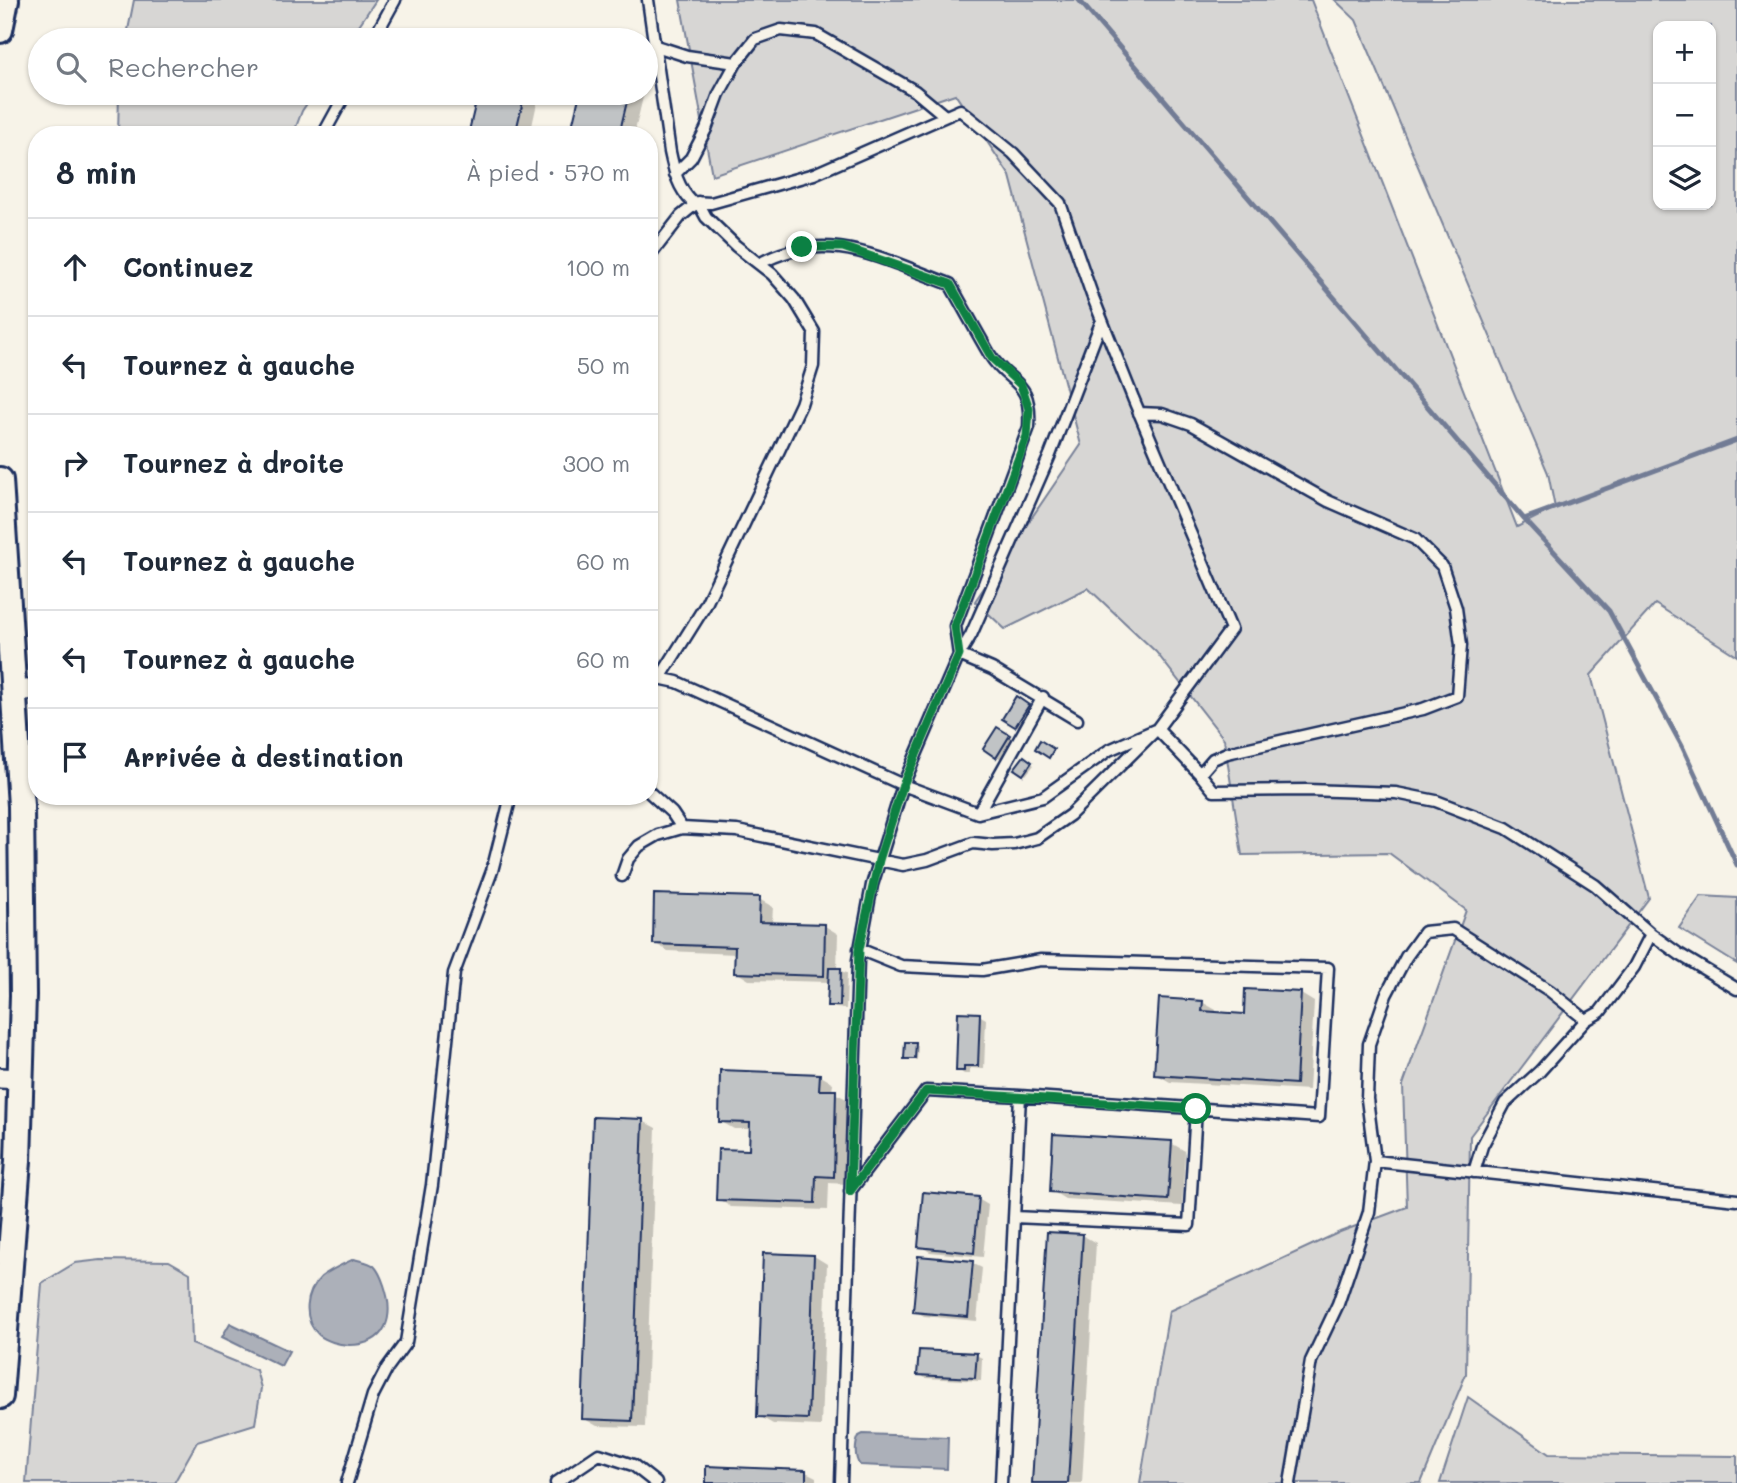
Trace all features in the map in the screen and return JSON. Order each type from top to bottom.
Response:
[{"type":"street","points":[[0,30],[6,0]]},
{"type":"street","points":[[0,480],[25,690],[11,1079],[18,1161],[0,1396]]},
{"type":"lane","points":[[380,28],[395,0]]},
{"type":"lane","points":[[648,0],[651,28]]},
{"type":"lane","points":[[675,174],[691,158],[736,63],[755,39],[781,30],[816,34],[915,91],[945,116]]},
{"type":"lane","points":[[658,47],[687,56],[736,63]]},
{"type":"lane","points":[[622,876],[628,859],[639,846],[658,835],[682,828],[737,831],[888,863],[913,864],[973,843],[1014,844],[1037,838],[1070,816],[1157,729],[1231,629],[1102,320],[1060,203],[1013,153],[960,110],[814,174],[712,203],[692,202],[683,193],[675,174],[658,74]]},
{"type":"lane","points":[[328,126],[339,105]]},
{"type":"lane","points":[[658,245],[681,216],[698,202]]},
{"type":"lane","points":[[658,673],[705,606],[802,404],[813,366],[814,332],[794,299],[706,217],[698,202]]},
{"type":"lane","points":[[759,264],[802,247],[830,246],[857,251],[950,284],[992,358],[1021,385],[1029,409],[1029,427],[955,626],[959,655]]},
{"type":"lane","points":[[841,1483],[859,949],[879,860],[903,785],[1050,455],[1102,320]]},
{"type":"lane","points":[[1139,412],[1162,414],[1191,424],[1328,501],[1415,539],[1442,566],[1456,608],[1461,645],[1457,696],[1423,709],[1227,753],[1213,759],[1200,774]]},
{"type":"lane","points":[[959,655],[992,669],[1043,697],[1077,720]]},
{"type":"lane","points":[[658,678],[677,682],[903,785],[978,813],[1043,797],[1109,750],[1157,729]]},
{"type":"lane","points":[[978,813],[1043,697]]},
{"type":"lane","points":[[1157,729],[1214,791],[1396,793],[1436,801],[1506,828],[1595,885],[1651,934],[1737,989]]},
{"type":"lane","points":[[658,800],[672,813],[682,828]]},
{"type":"lane","points":[[347,1483],[373,1395],[387,1368],[406,1342],[432,1185],[454,973],[492,871],[509,805]]},
{"type":"lane","points":[[1290,1483],[1311,1361],[1338,1304],[1369,1212],[1375,1161],[1367,1099],[1369,1044],[1387,995],[1406,957],[1424,932],[1453,929],[1550,992],[1586,1020]]},
{"type":"lane","points":[[1474,1172],[1482,1146],[1505,1103],[1540,1071],[1586,1020],[1600,1012],[1621,987],[1651,934]]},
{"type":"lane","points":[[850,1191],[926,1091],[1319,1117],[1328,968],[1041,960],[982,970],[901,966],[859,949]]},
{"type":"lane","points":[[1001,1483],[1020,1096]]},
{"type":"lane","points":[[1014,1216],[1189,1225],[1196,1109]]},
{"type":"lane","points":[[1375,1161],[1737,1200]]},
{"type":"lane","points":[[556,1483],[599,1454],[633,1465],[656,1483]]},
{"type":"shaded area","points":[[134,0],[376,0],[357,28],[128,28]]},
{"type":"shaded area","points":[[680,0],[1311,0],[1517,527],[1555,508],[1548,473],[1356,20],[1335,0],[1737,0],[1737,656],[1655,604],[1591,675],[1649,898],[1470,1136],[1466,1374],[1421,1483],[1140,1483],[1169,1311],[1340,1232],[1407,1207],[1403,1085],[1466,910],[1389,853],[1242,855],[1224,739],[1156,652],[1088,588],[1005,629],[975,601],[1081,445],[1010,176],[955,94],[712,175]]},
{"type":"shaded area","points":[[119,105],[306,105],[296,126],[118,126]]},
{"type":"shaded area","points":[[1701,896],[1737,898],[1737,964],[1679,928]]},
{"type":"shaded area","points":[[354,1259],[372,1265],[379,1273],[387,1297],[388,1318],[380,1334],[372,1340],[362,1344],[345,1345],[319,1335],[310,1321],[308,1306],[312,1291],[321,1277]]},
{"type":"shaded area","points":[[101,1260],[169,1261],[190,1273],[192,1344],[256,1370],[261,1388],[255,1424],[197,1442],[174,1483],[26,1483],[42,1283],[75,1263]]},
{"type":"shaded area","points":[[230,1323],[289,1351],[281,1366],[222,1337]]},
{"type":"shaded area","points":[[1468,1397],[1549,1454],[1737,1456],[1737,1483],[1440,1483]]},
{"type":"shaded area","points":[[859,1436],[948,1437],[947,1469],[860,1465],[856,1447]]},
{"type":"building","points":[[475,105],[522,105],[517,126],[470,126]]},
{"type":"building","points":[[577,105],[626,105],[621,126],[572,126]]},
{"type":"building","points":[[1016,696],[1029,705],[1015,727],[1002,719]]},
{"type":"building","points":[[997,727],[1010,735],[996,758],[983,749]]},
{"type":"building","points":[[1040,740],[1054,749],[1049,758],[1035,749]]},
{"type":"building","points":[[1024,756],[1032,762],[1023,775],[1014,769]]},
{"type":"building","points":[[654,894],[760,897],[759,922],[825,924],[824,976],[734,973],[735,947],[653,944]]},
{"type":"building","points":[[829,968],[841,968],[840,1006],[827,1006]]},
{"type":"building","points":[[1245,989],[1301,992],[1296,1084],[1154,1075],[1159,998],[1203,1001],[1202,1011],[1244,1014]]},
{"type":"building","points":[[958,1012],[980,1013],[978,1066],[964,1066],[964,1071],[956,1071]]},
{"type":"building","points":[[905,1042],[916,1042],[915,1059],[904,1059]]},
{"type":"building","points":[[720,1070],[820,1074],[819,1090],[836,1090],[834,1177],[816,1176],[815,1203],[716,1200],[718,1149],[749,1150],[750,1123],[719,1122]]},
{"type":"building","points":[[593,1117],[643,1119],[632,1421],[582,1419]]},
{"type":"building","points":[[1053,1134],[1172,1141],[1168,1200],[1050,1192]]},
{"type":"building","points":[[923,1192],[979,1197],[974,1253],[918,1247]]},
{"type":"building","points":[[1047,1232],[1083,1234],[1068,1483],[1032,1483]]},
{"type":"building","points":[[763,1253],[814,1255],[808,1419],[757,1417]]},
{"type":"building","points":[[918,1256],[973,1261],[968,1317],[913,1312]]},
{"type":"building","points":[[919,1350],[977,1353],[975,1378],[917,1375]]},
{"type":"building","points":[[706,1466],[806,1470],[806,1483],[706,1483]]},
{"type":"waterway","points":[[1079,0],[1524,519],[1737,440]]},
{"type":"waterway","points":[[1524,519],[1609,611],[1682,746],[1737,865]]},
{"type":"route","points":[[802,247],[843,247],[950,284],[992,358],[1021,385],[1029,409],[1027,436],[955,626],[959,655],[903,785],[872,885],[858,960],[850,1191],[926,1091],[1196,1109]]}]
